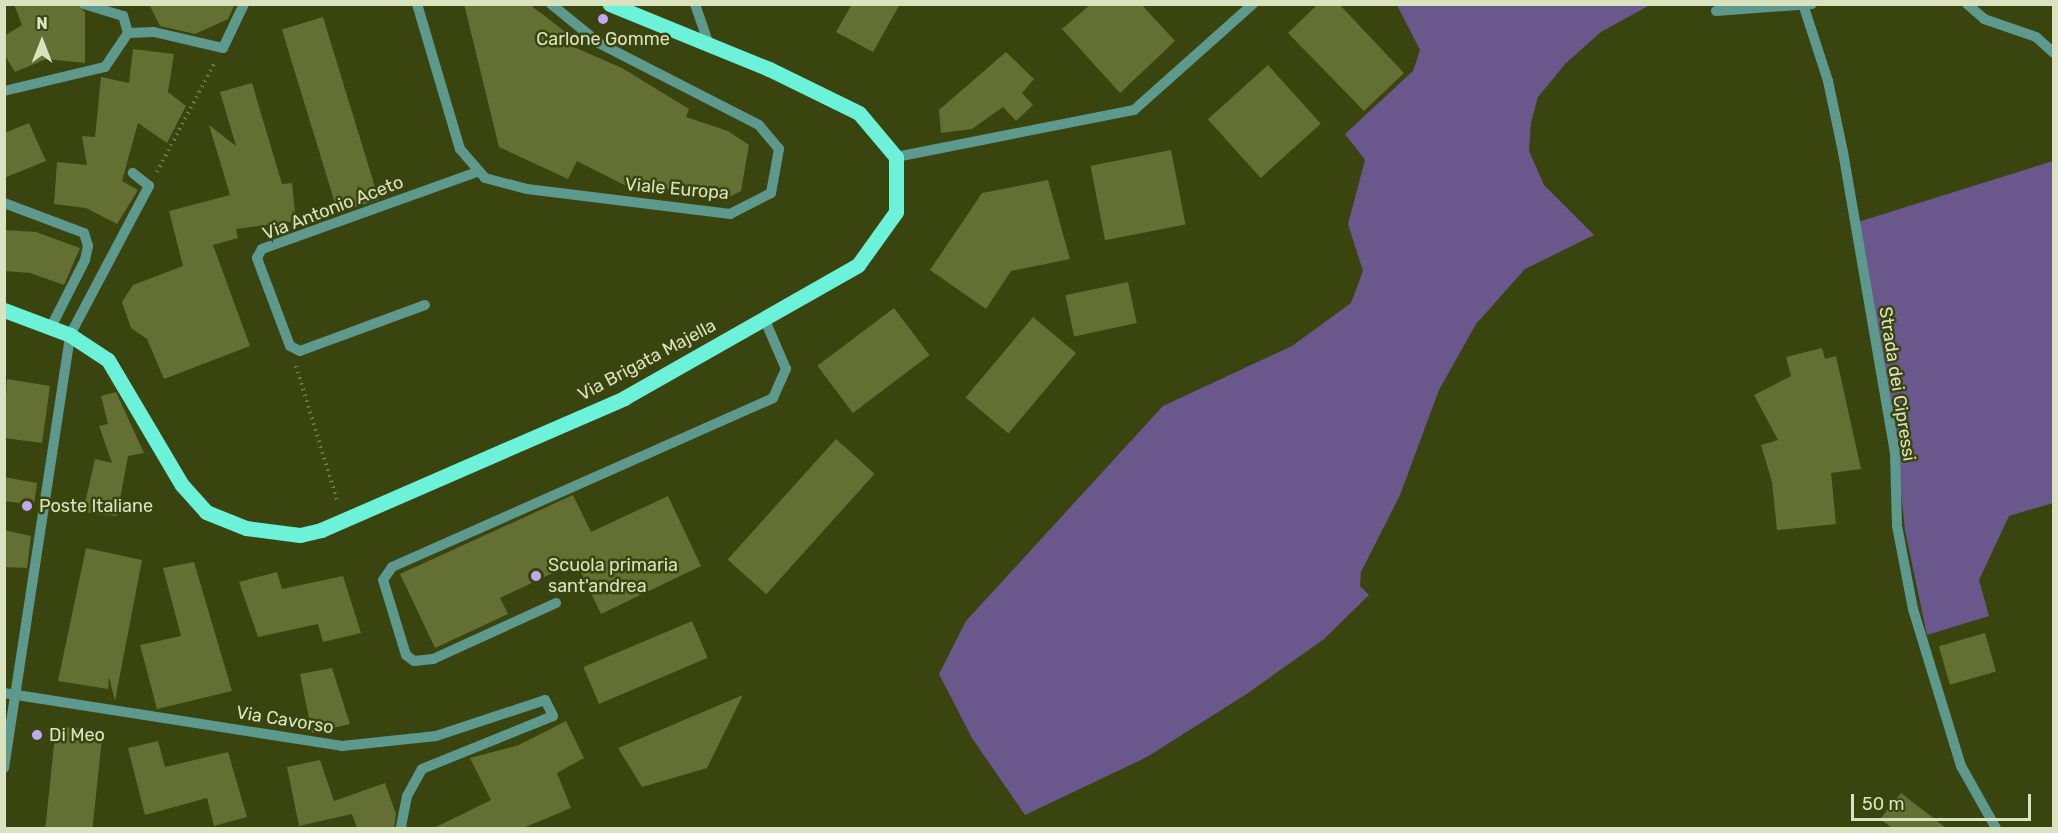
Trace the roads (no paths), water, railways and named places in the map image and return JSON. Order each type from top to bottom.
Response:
[{"type":"main road","points":[[610,4],[709,45],[859,113],[896,157]]},
{"type":"main road","name":"Via Brigata Majella","points":[[4,310],[70,335],[96,350],[118,372],[192,500],[207,512],[246,528],[300,535],[321,530],[624,398],[858,265],[896,212],[896,157]]},
{"type":"street","points":[[84,4],[123,16],[128,33]]},
{"type":"street","points":[[128,33],[154,32],[222,48],[244,4]]},
{"type":"street","points":[[417,4],[460,149],[477,172]]},
{"type":"street","name":"Viale Europa","points":[[477,172],[527,189],[729,214],[771,194],[779,149],[759,125],[599,43],[551,4]]},
{"type":"street","points":[[695,4],[709,45]]},
{"type":"street","points":[[896,157],[1134,110],[1253,4]]},
{"type":"street","points":[[1967,4],[1984,19],[2036,37],[2054,53]]},
{"type":"street","points":[[1716,11],[1808,6]]},
{"type":"street","name":"Strada dei Cipressi","points":[[1808,6],[1828,81],[1843,152],[1895,454],[1897,526],[1913,609],[1961,766],[1996,828]]},
{"type":"street","points":[[4,91],[105,67],[128,33]]},
{"type":"street","name":"Via Antonio Aceto","points":[[425,305],[300,351],[290,345],[257,258],[262,249],[477,172]]},
{"type":"street","points":[[4,768],[10,694],[70,335],[149,186],[133,173]]},
{"type":"street","points":[[4,203],[84,233],[88,246],[85,260],[51,327]]},
{"type":"street","points":[[556,603],[433,659],[414,661],[406,655],[383,580],[392,567],[772,398],[783,384],[786,369],[764,318]]},
{"type":"street","name":"Via Cavorso","points":[[10,694],[342,746],[436,736],[546,700],[553,716],[422,769],[406,796],[401,828]]},
{"type":"place","name":"Carlone Gomme","points":[[603,19]]},
{"type":"place","name":"Poste Italiane","points":[[27,506]]},
{"type":"place","name":"Scuola primaria sant'andrea","points":[[536,576]]},
{"type":"place","name":"Di Meo","points":[[37,735]]}]
